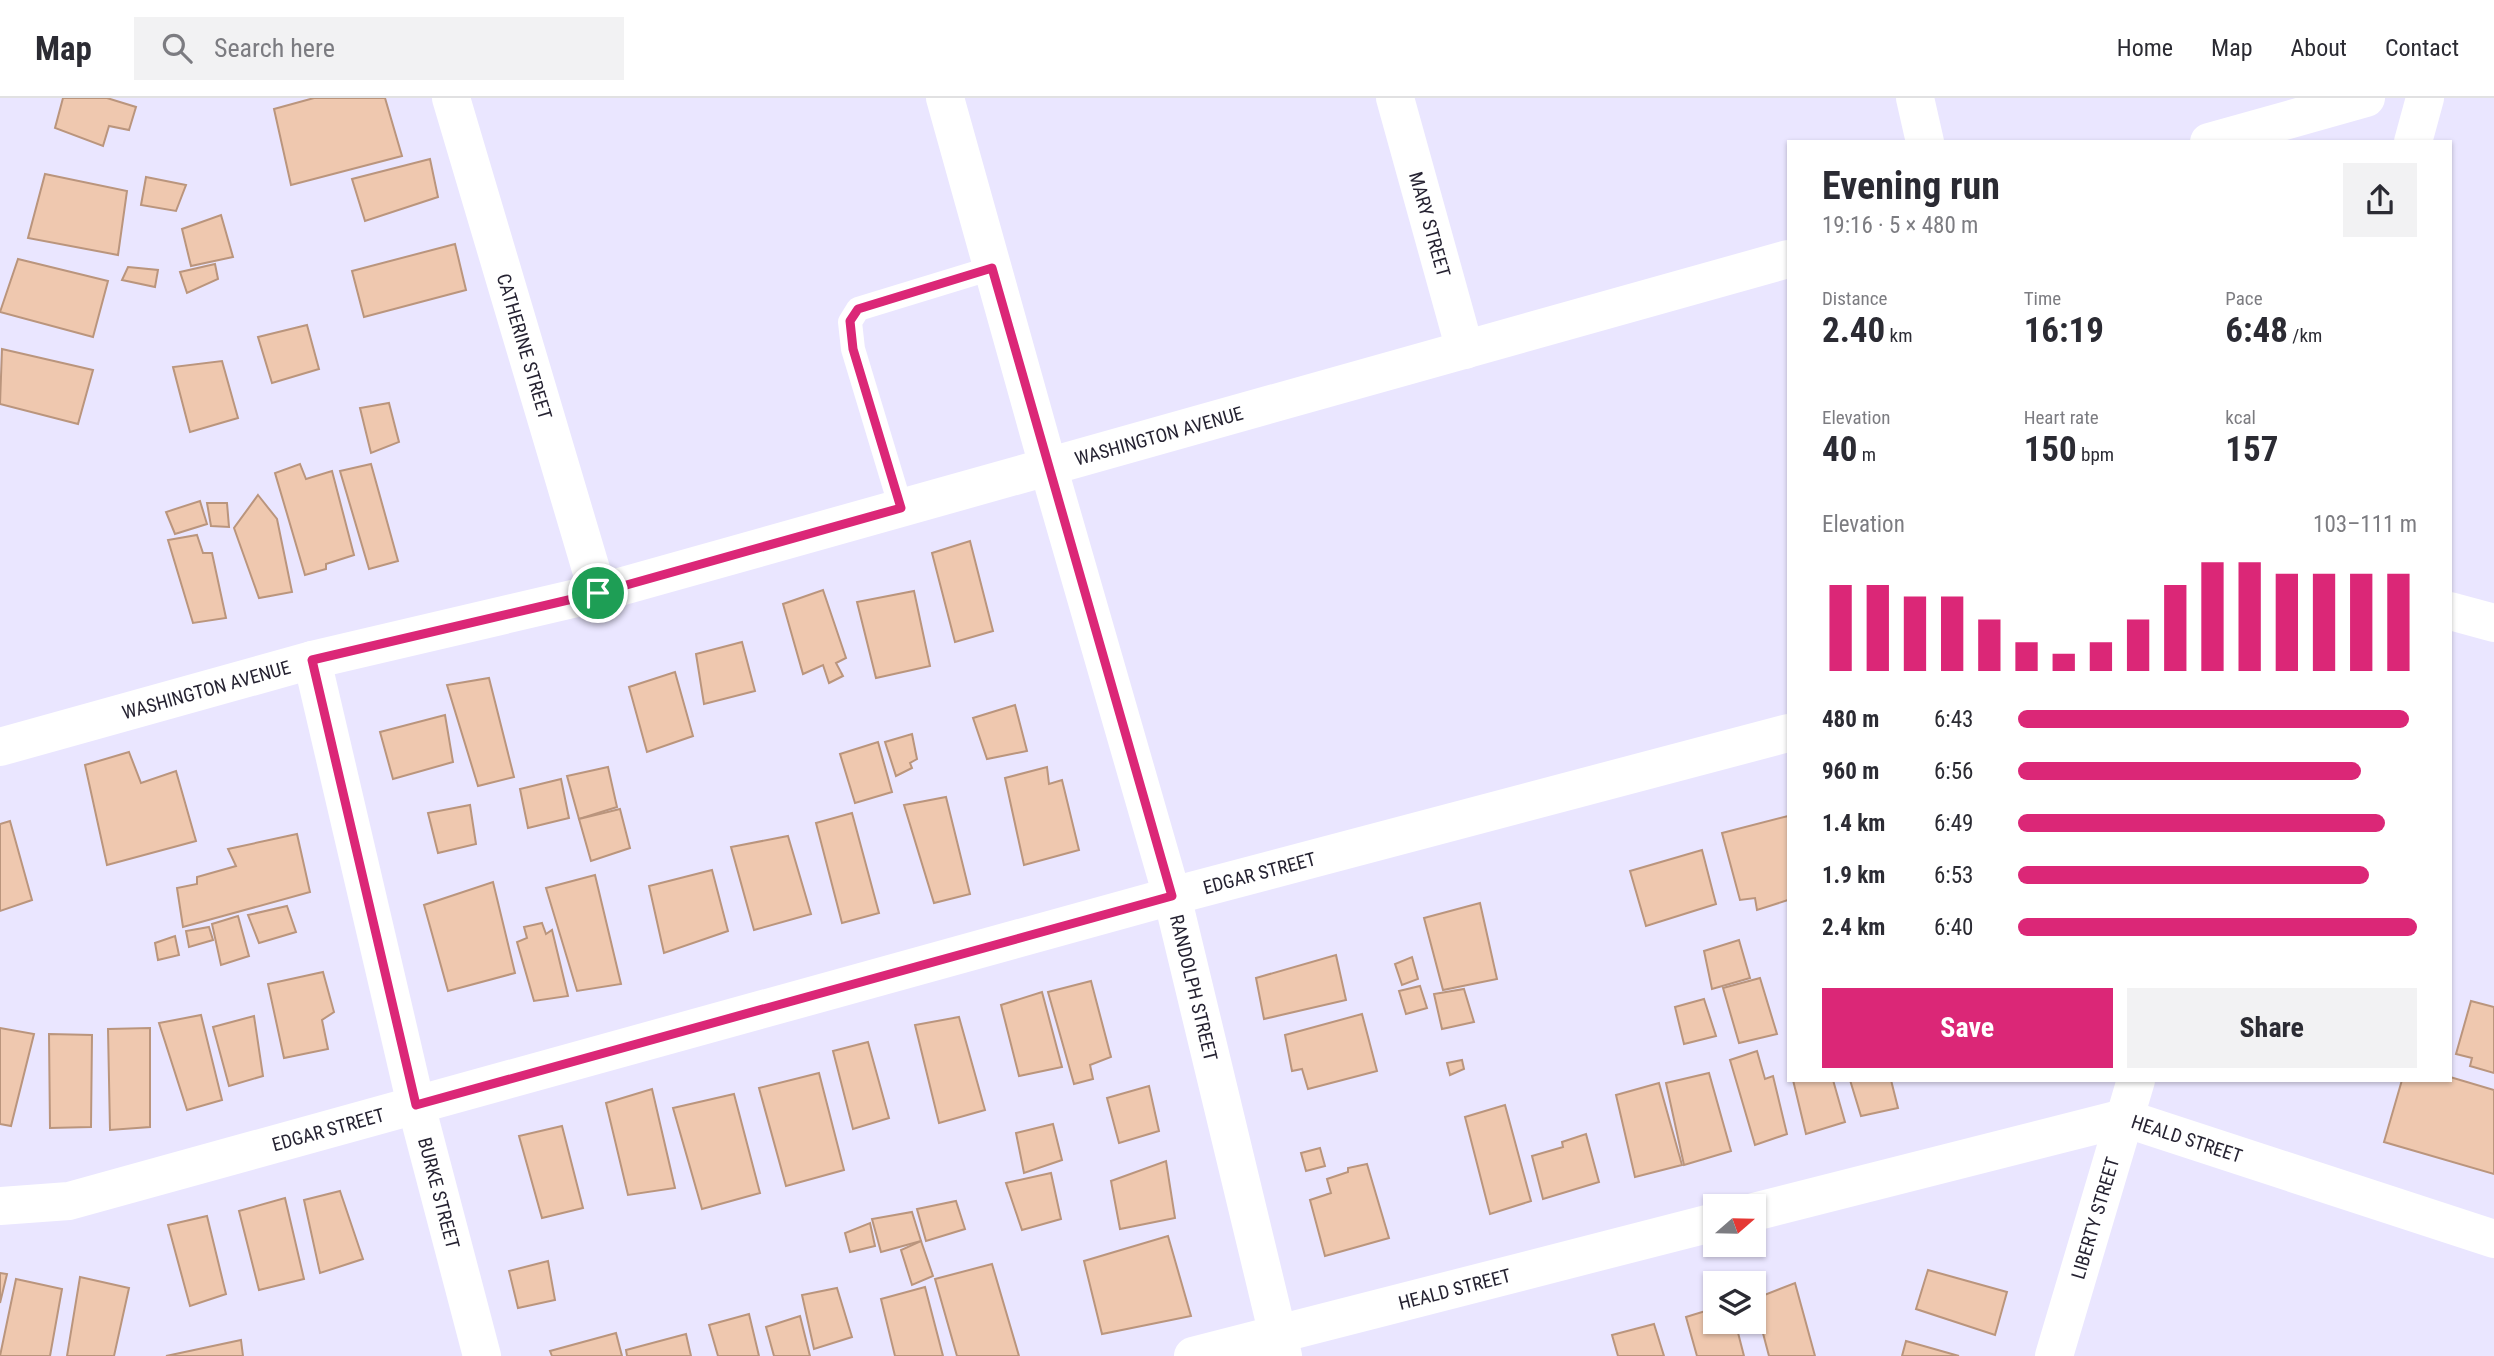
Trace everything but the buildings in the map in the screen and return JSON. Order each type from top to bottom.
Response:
[{"type":"street","name":"CATHERINE STREET","points":[[451,98],[598,593]]},
{"type":"street","name":"RANDOLPH STREET","points":[[945,98],[1172,896],[1280,1344]]},
{"type":"street","name":"MARY STREET","points":[[1395,98],[1465,350]]},
{"type":"street","points":[[1915,98],[1926,140]]},
{"type":"street","points":[[2216,140],[2365,98]]},
{"type":"street","points":[[2414,140],[2425,98]]},
{"type":"street","name":"WASHINGTON AVENUE","points":[[0,747],[312,660],[598,593],[1787,259]]},
{"type":"street","points":[[2452,612],[2494,623]]},
{"type":"street","name":"BURKE STREET","points":[[312,660],[416,1105],[482,1356]]},
{"type":"street","name":"EDGAR STREET","points":[[0,1206],[69,1202],[1172,896],[1787,733]]},
{"type":"street","name":"LIBERTY STREET","points":[[2054,1356],[2135,1082]]},
{"type":"street","name":"HEALD STREET","points":[[1766,1209],[2124,1118],[2494,1239]]},
{"type":"street","name":"HEALD STREET","points":[[1193,1356],[1280,1344],[1703,1225]]},
{"type":"lane","points":[[901,508],[853,349],[850,321],[858,309],[992,268]]},
{"type":"route","points":[[992,268],[1172,896],[416,1105],[312,660],[598,593],[901,508],[853,349],[850,321],[858,309],[992,268]]}]
